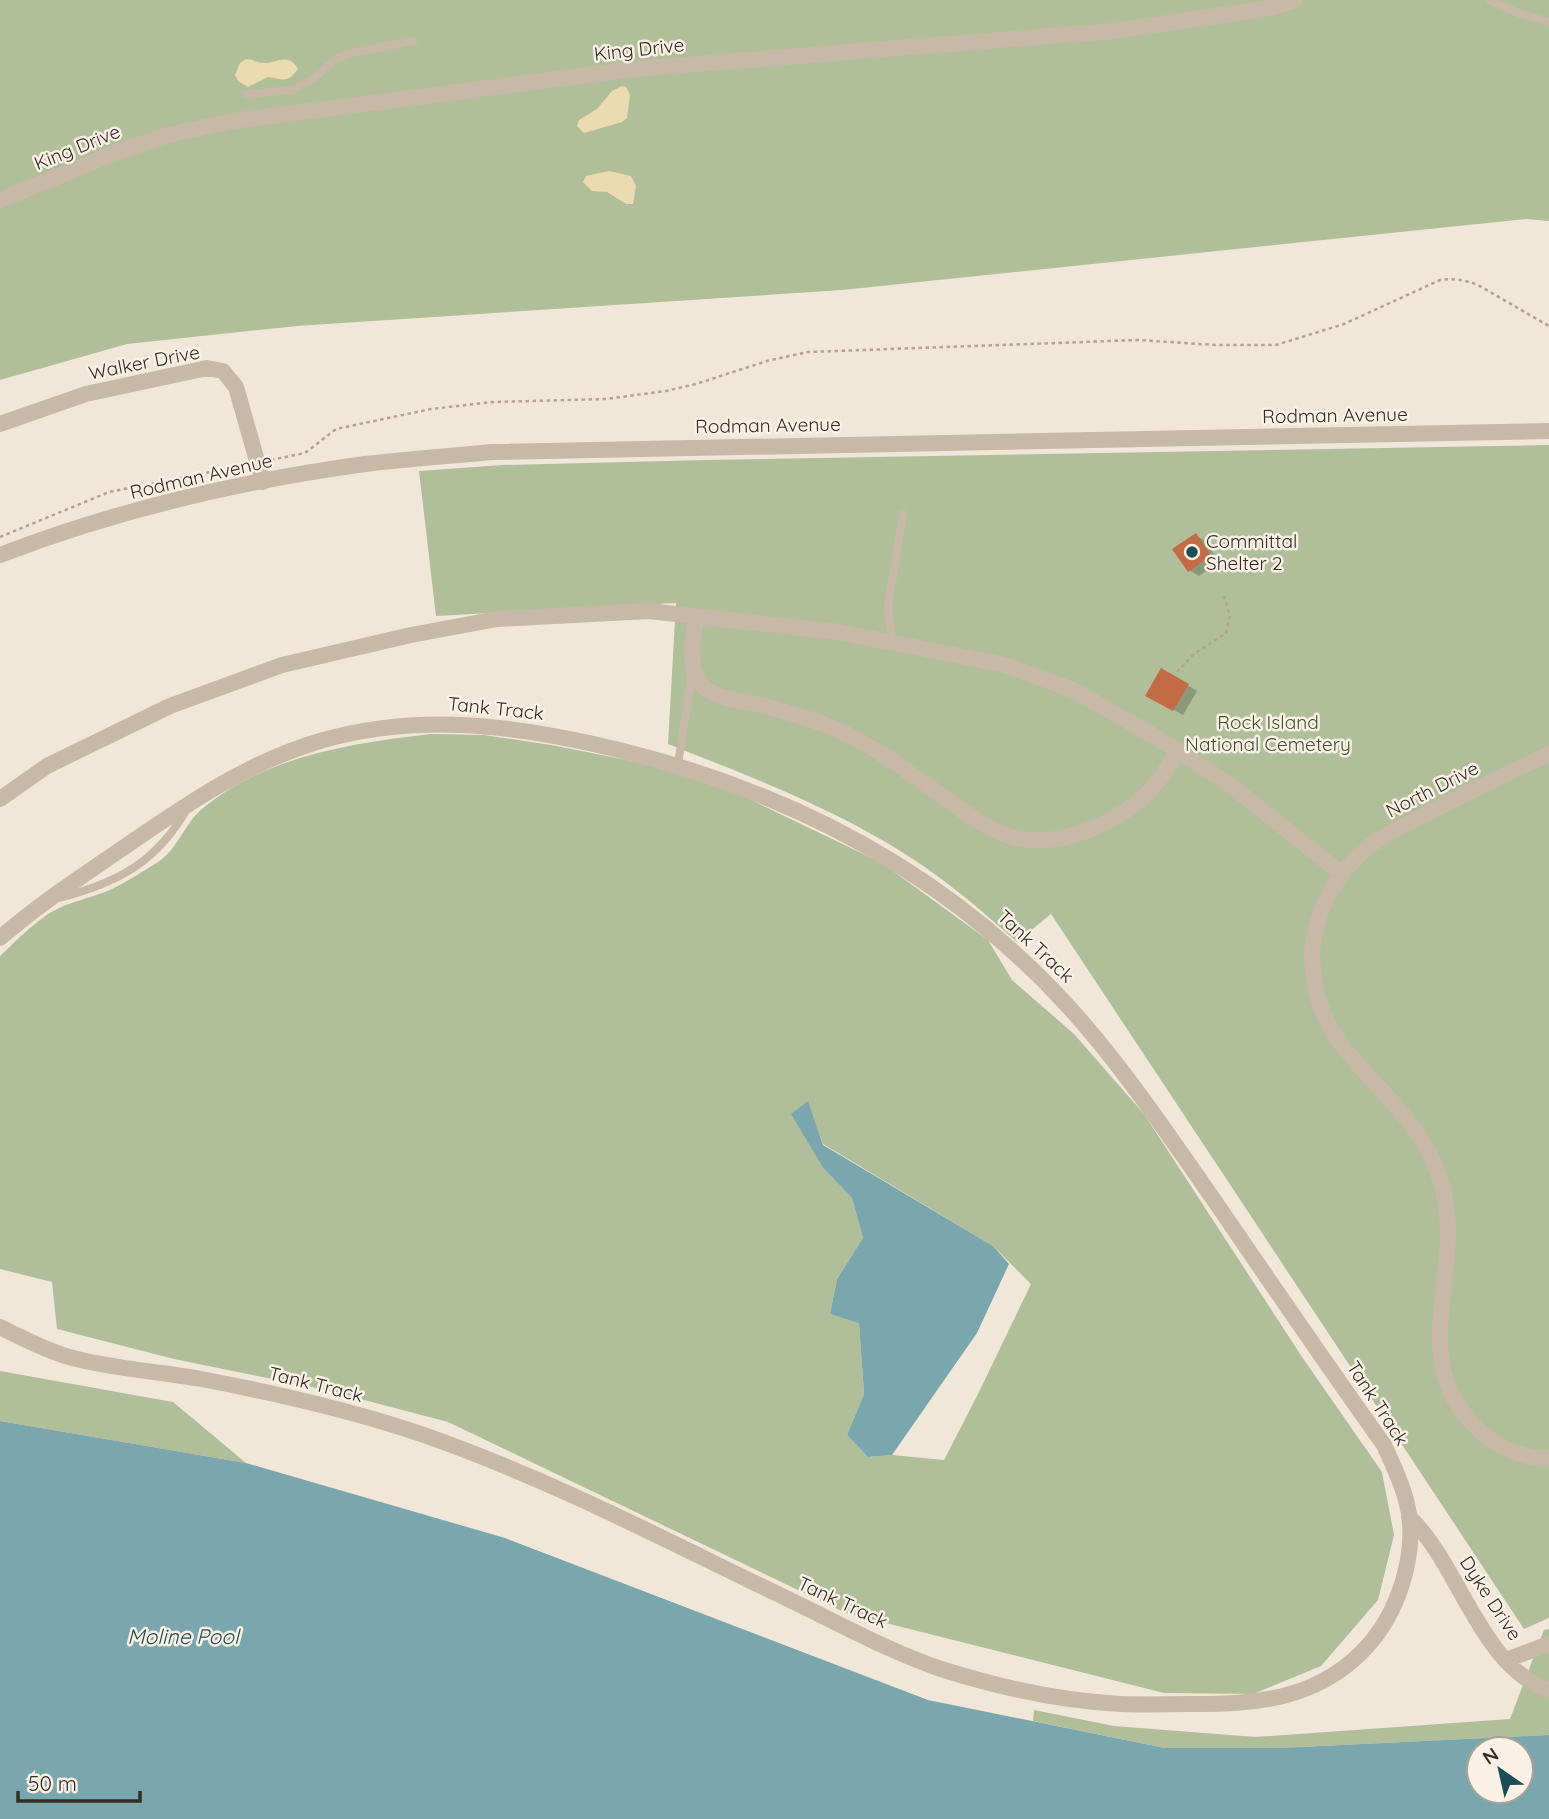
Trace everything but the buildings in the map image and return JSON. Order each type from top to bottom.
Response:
[{"type":"street","name":"King Drive","points":[[0,200],[117,152],[168,135],[233,121],[634,69],[1113,31],[1271,8],[1295,0]]},
{"type":"street","name":"Walker Drive","points":[[0,424],[86,394],[207,368],[223,371],[236,387],[263,482]]},
{"type":"street","name":"Rodman Avenue","points":[[0,555],[36,541],[165,502],[365,464],[492,452],[1549,431]]},
{"type":"street","points":[[0,799],[47,766],[170,706],[282,666],[411,635],[497,619],[649,611],[839,632],[1005,665],[1073,690],[1228,783],[1342,874]]},
{"type":"street","points":[[696,617],[693,671],[703,687],[712,693],[765,706],[839,730],[886,756],[985,825],[1007,836],[1048,840],[1066,838],[1116,817],[1153,790],[1177,751]]},
{"type":"street","name":"Tank Track","points":[[0,938],[46,901],[220,783],[257,765],[318,742],[387,727],[432,723],[519,729],[678,764],[787,805],[870,848],[977,920],[1063,1000],[1115,1060],[1384,1445],[1403,1492],[1409,1517],[1410,1541],[1399,1592],[1385,1625],[1354,1660],[1324,1682],[1262,1702],[1119,1704],[1046,1695],[938,1668],[869,1638],[533,1477],[419,1433],[294,1399],[199,1379],[115,1367],[69,1357],[40,1347],[0,1326]]},
{"type":"street","name":"North Drive","points":[[1549,754],[1393,832],[1356,858],[1328,895],[1315,930],[1312,970],[1322,1013],[1343,1047],[1409,1119],[1422,1140],[1440,1183],[1446,1203],[1448,1252],[1439,1343],[1440,1365],[1450,1394],[1458,1409],[1499,1447],[1549,1458]]},
{"type":"street","name":"Dyke Drive","points":[[1409,1517],[1424,1530],[1483,1628],[1506,1660],[1519,1673],[1549,1690]]},
{"type":"street","points":[[1506,1660],[1549,1644]]},
{"type":"lane","points":[[1490,0],[1518,13],[1549,22]]},
{"type":"lane","points":[[247,94],[293,90],[313,79],[337,58],[413,41]]},
{"type":"lane","points":[[892,642],[888,606],[903,514]]},
{"type":"lane","points":[[678,764],[693,671]]},
{"type":"lane","points":[[46,901],[97,888],[136,866],[170,837],[192,802]]},
{"type":"path","points":[[0,537],[109,492],[305,453],[336,429],[431,409],[492,402],[606,399],[666,391],[767,361],[808,352],[1138,340],[1215,345],[1276,345],[1344,324],[1440,280],[1451,279],[1467,280],[1478,285],[1549,326]]},
{"type":"path","points":[[1177,672],[1194,654],[1226,633],[1230,616],[1224,596]]},
{"type":"green space","points":[[0,0],[1549,0],[1549,221],[1526,219],[842,290],[297,326],[127,344],[0,380]]},
{"type":"green space","name":"Rock Island National Cemetery","points":[[1549,445],[1549,1618],[1524,1629],[1051,914],[1017,942],[948,884],[883,841],[813,804],[668,744],[676,603],[436,616],[419,471],[503,465],[706,460]]},
{"type":"green space","points":[[431,734],[484,735],[551,745],[637,762],[722,786],[882,863],[988,940],[1012,980],[1074,1034],[1144,1114],[1302,1357],[1382,1472],[1394,1535],[1378,1600],[1321,1666],[1253,1694],[1164,1693],[846,1613],[448,1422],[326,1390],[174,1359],[57,1329],[52,1282],[0,1269],[0,956],[32,926],[52,912],[112,889],[158,862],[170,851],[202,809],[253,776],[310,755],[371,742]],"holes":[[[807,1101],[823,1144],[993,1246],[1031,1284],[944,1460],[892,1455],[868,1457],[847,1435],[864,1394],[859,1322],[830,1314],[837,1279],[863,1238],[852,1198],[824,1169]]]},
{"type":"green space","points":[[0,1371],[173,1402],[246,1463],[0,1421]]},
{"type":"green space","points":[[1549,1629],[1549,1735],[1465,1735],[1465,1739],[1280,1748],[1165,1748],[1033,1721],[1034,1710],[1114,1726],[1256,1737],[1510,1719],[1544,1630]]},
{"type":"sand","points":[[246,59],[268,63],[286,59],[298,69],[288,79],[268,77],[248,87],[238,81],[235,75],[240,63]]},
{"type":"sand","points":[[626,87],[630,95],[627,118],[622,122],[584,133],[577,126],[579,120],[597,109],[612,91]]},
{"type":"sand","points":[[609,171],[631,176],[636,186],[633,204],[626,204],[607,192],[592,191],[583,182],[586,176]]},
{"type":"water","points":[[808,1101],[823,1145],[993,1246],[1009,1264],[977,1333],[892,1455],[868,1457],[847,1435],[864,1394],[859,1323],[830,1314],[837,1279],[863,1238],[852,1198],[824,1169],[791,1114]]},
{"type":"water","name":"Moline Pool","points":[[0,1421],[246,1463],[505,1538],[928,1700],[1165,1748],[1280,1748],[1465,1739],[1465,1805],[1535,1805],[1535,1736],[1549,1735],[1549,1819],[0,1819]]},
{"type":"place","name":"Committal Shelter 2","points":[[1192,552]]}]
